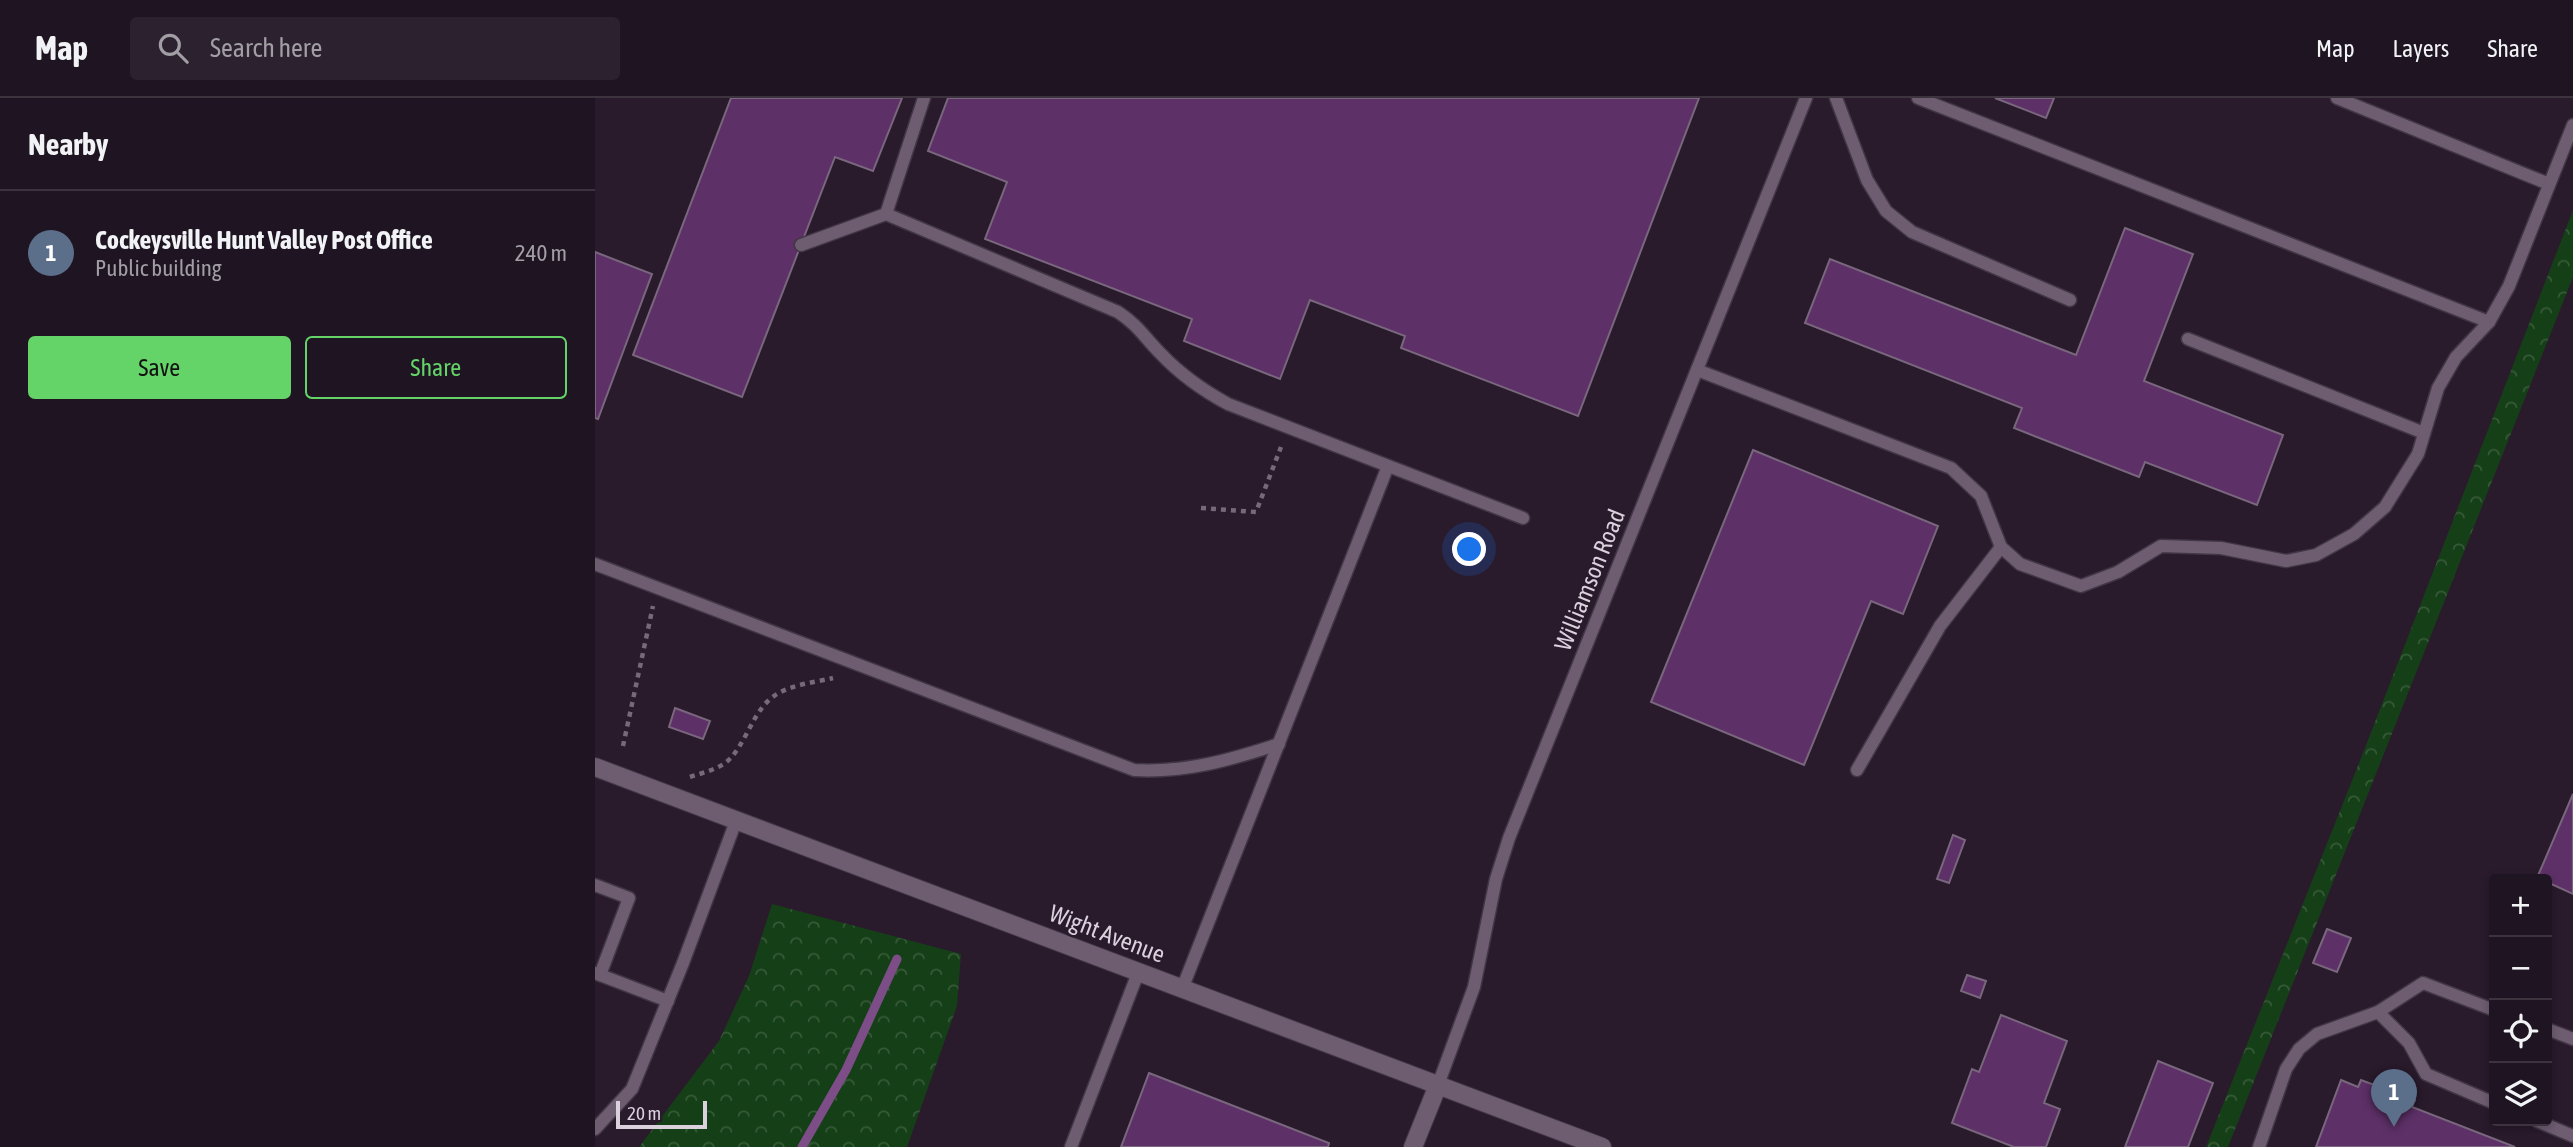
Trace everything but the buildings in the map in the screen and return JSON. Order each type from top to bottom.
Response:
[{"type":"street","name":"Wight Avenue","points":[[595,767],[1602,1147]]},
{"type":"street","points":[[1413,1147],[1437,1085]]},
{"type":"lane","points":[[886,214],[924,98]]},
{"type":"lane","name":"Williamson Road","points":[[1437,1085],[1474,987],[1496,879],[1509,838],[1806,98]]},
{"type":"lane","points":[[1836,98],[1867,180],[1886,211],[1912,232],[2070,300]]},
{"type":"lane","points":[[1918,98],[2489,322]]},
{"type":"lane","points":[[2337,98],[2549,184]]},
{"type":"lane","points":[[1697,370],[1951,468],[1982,496],[2001,547],[2020,564],[2081,586],[2117,572],[2161,546],[2221,548],[2286,561],[2316,555],[2354,534],[2385,507],[2418,454],[2438,388],[2456,357],[2489,322],[2509,286],[2573,125]]},
{"type":"lane","points":[[801,245],[886,214],[1118,312],[1137,325],[1161,355],[1201,389],[1228,404],[1523,518]]},
{"type":"lane","points":[[2188,339],[2424,433]]},
{"type":"lane","points":[[1182,989],[1388,466]]},
{"type":"lane","points":[[1857,770],[1940,626],[2001,547]]},
{"type":"lane","points":[[595,564],[1134,770],[1192,769],[1225,762],[1279,744]]},
{"type":"lane","points":[[595,1129],[632,1088],[736,821]]},
{"type":"lane","points":[[595,885],[629,898],[597,974],[668,1001]]},
{"type":"lane","points":[[1071,1147],[1138,972]]},
{"type":"lane","points":[[2259,1147],[2286,1069],[2299,1049],[2317,1034],[2378,1012],[2423,983],[2489,1008]]},
{"type":"lane","points":[[2378,1012],[2409,1043],[2426,1074],[2489,1101]]},
{"type":"lane","points":[[2552,1031],[2573,1039]]},
{"type":"lane","points":[[2549,1126],[2573,1136]]},
{"type":"path","points":[[1202,508],[1257,512],[1281,447]]},
{"type":"path","points":[[623,746],[658,589]]},
{"type":"path","points":[[653,789],[711,770],[728,761],[769,699],[787,688],[870,669]]},
{"type":"green space","points":[[2573,210],[2573,277],[2228,1147],[2206,1147],[2363,753]]},
{"type":"green space","points":[[772,904],[961,954],[957,1006],[907,1147],[639,1147],[719,1041],[749,976]]},
{"type":"waterway","points":[[802,1147],[846,1070],[897,959]]},
{"type":"place","name":"Cockeysville Hunt Valley Post Office","points":[[2394,1127]]}]
